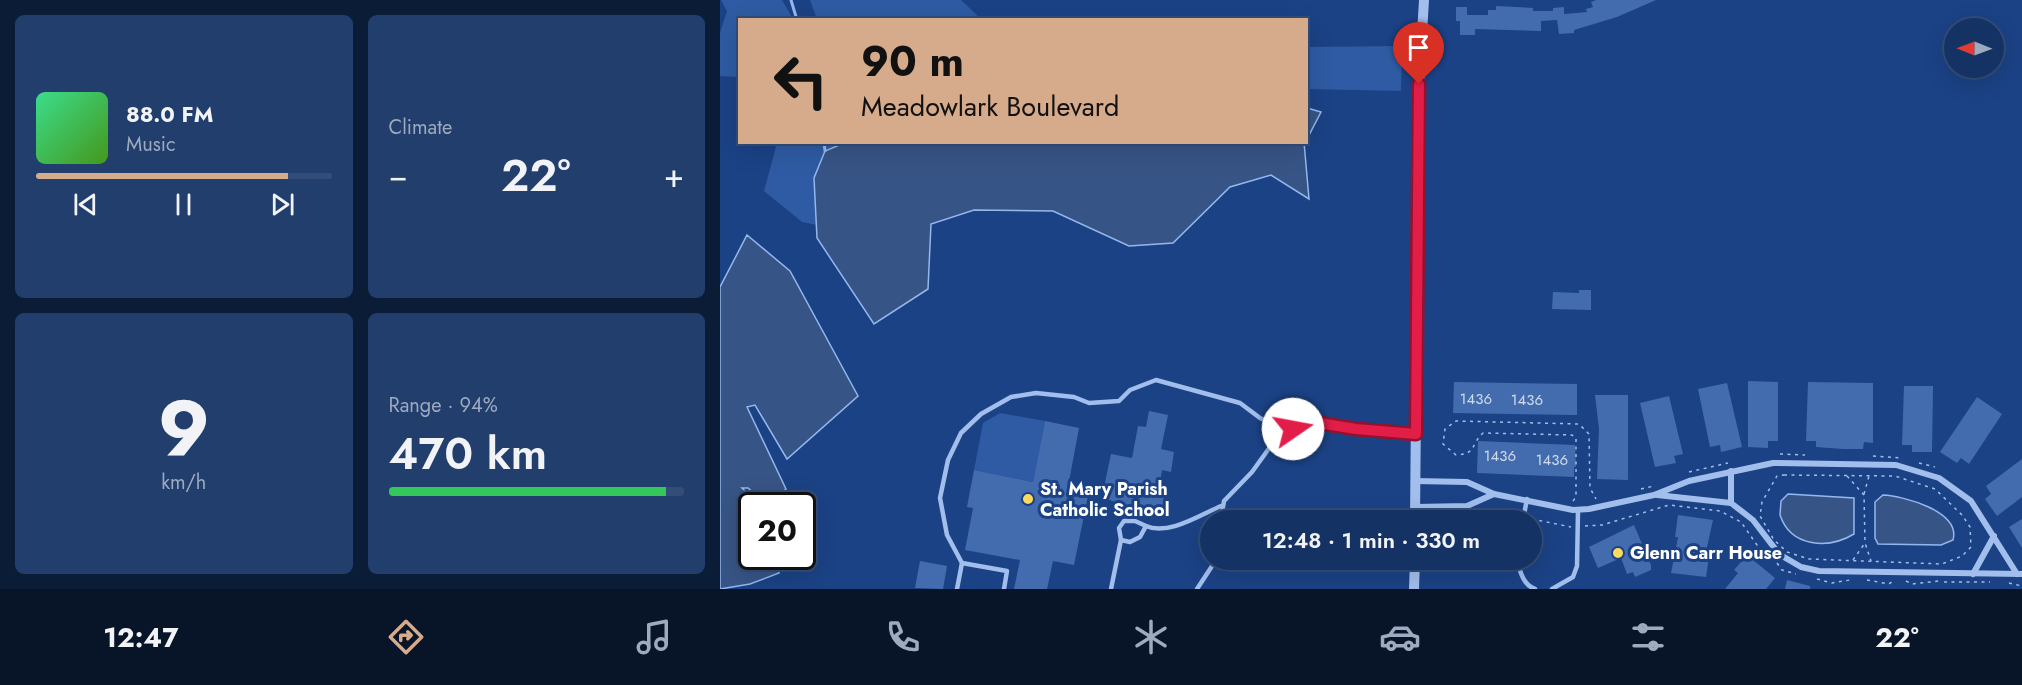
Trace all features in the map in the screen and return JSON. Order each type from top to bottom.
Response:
[{"type":"street","points":[[1424,0],[1419,84],[1415,507],[1467,506],[1494,494]]},
{"type":"street","points":[[1415,481],[1467,482],[1494,494],[1578,510],[1654,495],[1689,481],[1773,463],[1896,465],[1916,469],[1939,478],[1971,501],[2019,574]]},
{"type":"street","points":[[1731,471],[1731,503]]},
{"type":"street","points":[[1654,495],[1731,503],[1753,520],[1779,554],[1801,567],[1819,571],[2019,574]]},
{"type":"street","points":[[1973,574],[1994,536]]},
{"type":"street","points":[[1414,589],[1415,570]]},
{"type":"lane","points":[[957,589],[962,564],[946,535],[940,498],[948,460],[961,433],[981,414],[1011,397],[1036,393],[1074,397],[1089,403],[1119,400],[1130,390],[1156,380],[1240,403],[1260,418],[1283,429],[1298,428],[1313,422],[1356,429],[1416,434]]},
{"type":"lane","points":[[1111,589],[1121,540],[1119,528],[1124,521],[1135,521],[1154,530],[1168,528],[1221,506],[1252,472],[1283,429]]},
{"type":"lane","points":[[1525,510],[1527,499]]},
{"type":"lane","points":[[1552,589],[1573,577],[1575,571],[1578,510]]},
{"type":"lane","points":[[1121,540],[1130,542],[1140,537],[1146,526]]},
{"type":"lane","points":[[962,564],[1007,572],[1004,589]]},
{"type":"lane","points":[[1197,589],[1209,570]]},
{"type":"lane","points":[[1520,570],[1530,587],[1535,589]]},
{"type":"path","points":[[1573,501],[1576,497],[1578,448],[1572,435],[1483,433],[1473,450],[1467,455],[1456,456],[1443,444],[1445,429],[1455,421],[1580,424],[1589,434],[1592,496],[1597,500],[1603,498]]},
{"type":"path","points":[[1871,457],[1877,455],[1907,459]]},
{"type":"path","points":[[1770,456],[1807,456]]},
{"type":"path","points":[[1686,474],[1692,470],[1737,462]]},
{"type":"path","points":[[1915,462],[1931,465],[1940,471]]},
{"type":"path","points":[[1776,476],[1847,476],[1894,476],[1935,489],[1962,515],[1970,527],[1971,547],[1962,556],[1950,562],[1852,561],[1809,559],[1787,552],[1774,540],[1760,516],[1762,502],[1776,476]]},
{"type":"path","points":[[1847,476],[1864,495]]},
{"type":"path","points":[[1869,476],[1864,495],[1865,543],[1871,561]]},
{"type":"path","points":[[1638,489],[1658,485]]},
{"type":"path","points":[[1852,561],[1865,543]]},
{"type":"shaded area","points":[[721,0],[782,0],[792,18],[738,18],[738,77],[720,76],[720,33],[727,11]]},
{"type":"shaded area","points":[[810,0],[961,0],[980,18],[817,18]]},
{"type":"shaded area","points":[[1402,46],[1401,91],[1308,89],[1308,47]]},
{"type":"shaded area","points":[[1308,109],[1321,112],[1308,137]]},
{"type":"shaded area","points":[[777,144],[844,144],[814,178],[817,225],[802,222],[764,191]]},
{"type":"shaded area","points":[[842,144],[1304,144],[1309,199],[1271,175],[1230,187],[1173,243],[1129,246],[1053,211],[974,210],[931,224],[928,289],[874,324],[817,238],[814,178],[825,151]]},
{"type":"shaded area","points":[[747,235],[790,271],[858,396],[787,459],[755,405],[747,407],[786,489],[783,492],[753,492],[748,488],[742,488],[746,492],[738,492],[738,570],[779,570],[779,573],[750,584],[720,589],[720,287]]},
{"type":"shaded area","points":[[1000,413],[1045,421],[1033,482],[974,470],[983,423]]},
{"type":"shaded area","points":[[1788,494],[1854,498],[1854,534],[1844,539],[1822,543],[1802,539],[1793,534],[1785,526],[1780,515],[1781,501]]},
{"type":"shaded area","points":[[1883,495],[1904,498],[1940,513],[1953,530],[1953,540],[1941,545],[1878,544],[1875,538],[1875,502]]},
{"type":"building","points":[[1596,0],[1656,0],[1617,17],[1574,30],[1574,33],[1559,34],[1557,20],[1541,21],[1541,31],[1475,29],[1475,35],[1460,35],[1460,21],[1456,21],[1456,7],[1467,7],[1467,15],[1488,15],[1488,10],[1496,10],[1496,6],[1533,8],[1533,11],[1553,11],[1553,8],[1564,7],[1564,14],[1587,12],[1586,9],[1593,7],[1591,2]]},
{"type":"building","points":[[1579,290],[1591,290],[1591,310],[1552,309],[1553,292],[1579,293]]},
{"type":"building","points":[[1748,381],[1778,382],[1778,441],[1768,441],[1768,448],[1748,447]]},
{"type":"building","points":[[1454,382],[1577,384],[1577,415],[1453,413]]},
{"type":"building","points":[[1808,382],[1873,383],[1873,443],[1864,442],[1863,449],[1843,449],[1816,447],[1816,441],[1806,441]]},
{"type":"building","points":[[1727,383],[1742,447],[1721,452],[1720,445],[1710,447],[1698,389]]},
{"type":"building","points":[[1904,386],[1933,386],[1932,452],[1912,452],[1912,445],[1902,445]]},
{"type":"building","points":[[1595,395],[1628,395],[1628,480],[1597,479],[1599,429]]},
{"type":"building","points":[[1669,396],[1683,454],[1674,456],[1676,463],[1655,467],[1640,403]]},
{"type":"building","points":[[1977,397],[2002,414],[1969,464],[1961,458],[1957,463],[1940,452]]},
{"type":"building","points":[[1149,411],[1168,415],[1161,449],[1174,452],[1171,472],[1162,470],[1159,488],[1166,489],[1162,510],[1133,505],[1133,507],[1125,508],[1116,506],[1117,503],[1102,497],[1111,454],[1132,458],[1138,426],[1146,427]]},
{"type":"building","name":"St. Mary Parish Catholic School","points":[[1045,421],[1079,428],[1068,487],[1089,491],[1074,565],[1053,561],[1047,589],[1014,589],[1020,560],[965,550],[973,508],[967,507],[974,470],[1033,482]]},
{"type":"building","points":[[1478,441],[1575,445],[1574,477],[1477,473]]},
{"type":"building","points":[[2022,459],[2022,497],[1997,516],[1985,499],[1991,494],[1986,486]]},
{"type":"building","points":[[1678,515],[1713,520],[1705,556],[1709,557],[1706,577],[1671,573],[1678,537],[1675,537]]},
{"type":"building","points":[[2022,519],[2022,548],[2009,527]]},
{"type":"building","name":"Glenn Carr House","points":[[1634,525],[1651,570],[1635,577],[1633,572],[1627,574],[1621,558],[1598,568],[1589,547]]},
{"type":"building","points":[[1747,555],[1775,578],[1766,589],[1725,589],[1738,573],[1734,570]]},
{"type":"building","points":[[920,561],[947,566],[943,589],[915,588]]},
{"type":"building","points":[[1787,580],[1810,586],[1810,589],[1785,589]]},
{"type":"waterway","points":[[791,0],[796,18]]},
{"type":"waterway","points":[[824,144],[825,151]]},
{"type":"place","name":"St. Mary Parish Catholic School","points":[[1028,499]]},
{"type":"place","name":"Glenn Carr House","points":[[1618,553]]},
{"type":"route","points":[[1293,429],[1313,422],[1356,429],[1416,434],[1419,84]]}]
